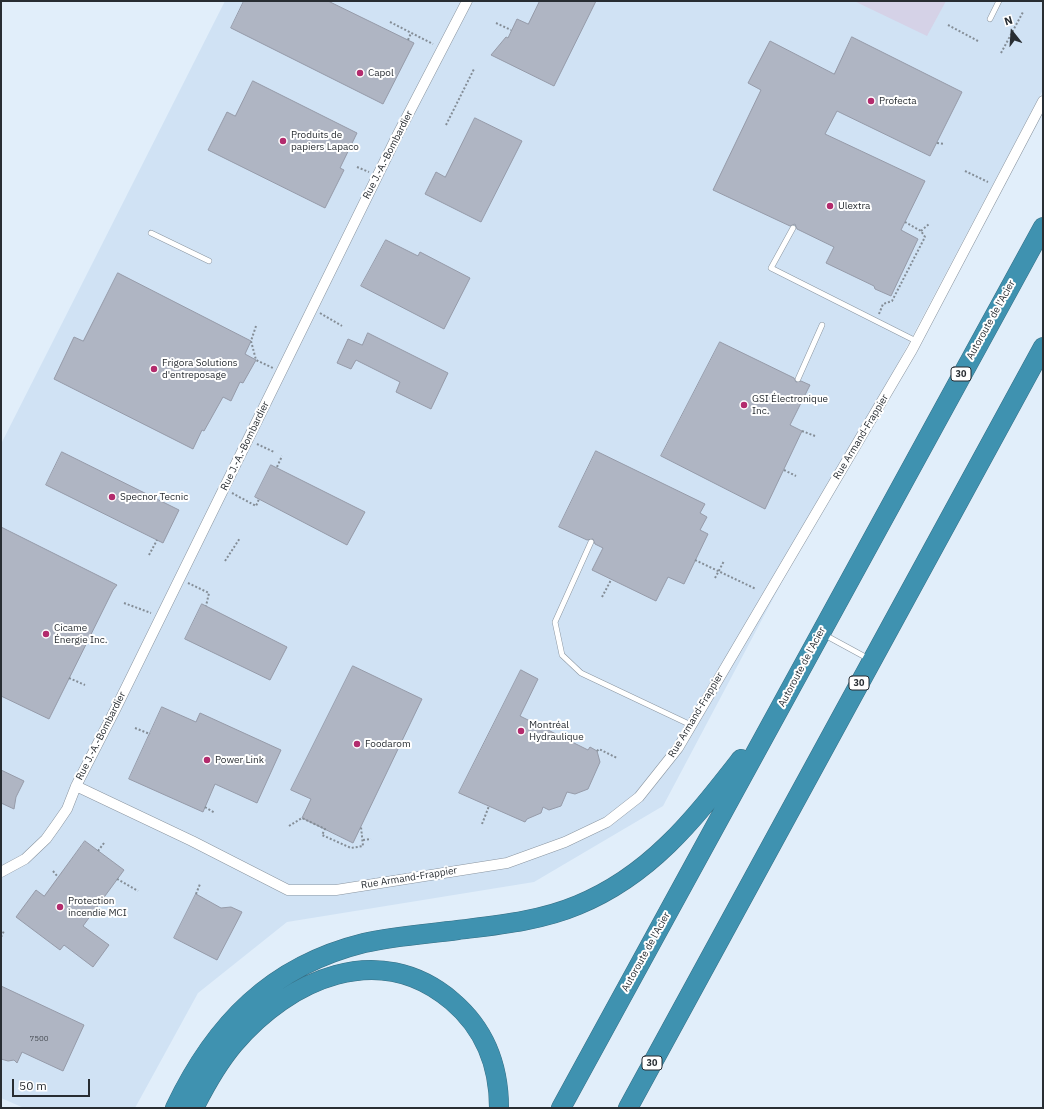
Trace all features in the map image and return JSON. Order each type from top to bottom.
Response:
[{"type":"highway","name":"Autoroute de l'Acier","points":[[561,1108],[1043,227]]},
{"type":"highway","name":"30","points":[[628,1108],[1043,347]]},
{"type":"highway","points":[[175,1108],[197,1065],[228,1023],[263,990],[288,973],[331,953],[366,943],[496,925],[547,916],[578,905],[623,882],[650,862],[685,829],[776,716]]},
{"type":"highway","points":[[194,1108],[208,1082],[233,1045],[253,1024],[274,1007],[297,991],[320,980],[342,972],[366,970],[390,972],[412,977],[446,996],[463,1011],[479,1032],[491,1053],[498,1079],[500,1108]]},
{"type":"street","name":"Rue J.-A.-Bombardier","points":[[1,872],[25,859],[46,839],[67,809],[76,786],[398,134],[467,1]]},
{"type":"street","name":"Rue Armand-Frappier","points":[[76,786],[192,841],[288,890],[336,890],[507,863],[565,842],[607,822],[639,797],[678,748],[916,341],[1043,101]]},
{"type":"lane","points":[[990,19],[999,1]]},
{"type":"lane","points":[[793,228],[771,268],[916,341]]},
{"type":"lane","points":[[151,233],[209,261]]},
{"type":"lane","points":[[798,379],[822,325]]},
{"type":"lane","points":[[592,542],[555,622],[562,655],[581,673],[691,725]]},
{"type":"lane","points":[[820,633],[871,660]]},
{"type":"path","points":[[1001,53],[1023,12]]},
{"type":"path","points":[[390,22],[442,49]]},
{"type":"path","points":[[496,23],[512,30]]},
{"type":"path","points":[[948,25],[978,41]]},
{"type":"path","points":[[408,40],[411,33]]},
{"type":"path","points":[[446,124],[474,69]]},
{"type":"path","points":[[937,143],[944,144]]},
{"type":"path","points":[[965,171],[988,182]]},
{"type":"path","points":[[876,320],[883,304],[892,302],[925,237],[922,231],[905,222]]},
{"type":"path","points":[[922,231],[929,224]]},
{"type":"path","points":[[898,281],[902,282]]},
{"type":"path","points":[[312,309],[342,326]]},
{"type":"path","points":[[256,326],[251,341],[256,360],[281,372]]},
{"type":"path","points":[[802,431],[815,436]]},
{"type":"path","points":[[248,440],[274,452]]},
{"type":"path","points":[[276,467],[282,456]]},
{"type":"path","points":[[784,470],[796,476]]},
{"type":"path","points":[[223,489],[256,506],[259,499]]},
{"type":"path","points":[[224,561],[240,538]]},
{"type":"path","points":[[149,555],[156,540]]},
{"type":"path","points":[[695,560],[756,589]]},
{"type":"path","points":[[715,578],[724,561]]},
{"type":"path","points":[[179,578],[209,593],[206,606]]},
{"type":"path","points":[[602,597],[611,580]]},
{"type":"path","points":[[124,603],[160,617]]},
{"type":"path","points":[[69,678],[85,685]]},
{"type":"path","points":[[135,728],[150,734]]},
{"type":"path","points":[[597,751],[599,749],[617,758]]},
{"type":"path","points":[[482,824],[489,806]]},
{"type":"path","points":[[205,807],[215,813]]},
{"type":"path","points":[[289,826],[302,818],[325,829],[322,835],[351,848],[363,846],[361,828]]},
{"type":"path","points":[[363,840],[371,839]]},
{"type":"path","points":[[98,851],[104,843]]},
{"type":"path","points":[[53,871],[58,877]]},
{"type":"path","points":[[117,879],[138,891]]},
{"type":"path","points":[[196,894],[200,884]]},
{"type":"path","points":[[1,938],[4,932]]},
{"type":"shaded area","points":[[225,1],[1043,1],[1043,90],[663,806],[534,882],[287,922],[198,993],[135,1108],[24,1108],[1,1098],[1,444]]},
{"type":"shaded area","points":[[854,1],[946,1],[927,36]]},
{"type":"building","name":"Capol","points":[[244,1],[328,1],[414,43],[383,104],[231,28]]},
{"type":"building","points":[[540,1],[596,1],[554,86],[491,55],[506,37],[508,38],[517,19],[528,24]]},
{"type":"building","name":"Ulextra","points":[[852,37],[962,92],[930,156],[837,111],[825,134],[925,181],[901,230],[918,239],[891,296],[875,289],[874,286],[826,263],[834,247],[797,229],[795,224],[790,226],[713,190],[761,90],[748,83],[770,41],[834,74]]},
{"type":"building","name":"Produits de papiers Lapaco","points":[[253,81],[357,133],[340,168],[344,170],[325,208],[208,150],[227,112],[235,116]]},
{"type":"building","points":[[475,118],[522,141],[481,222],[425,194],[436,172],[445,177]]},
{"type":"building","points":[[386,240],[418,256],[420,252],[470,278],[444,329],[361,286]]},
{"type":"building","name":"Frigora Solutions d'entreposage","points":[[118,273],[251,341],[245,354],[256,360],[243,383],[240,382],[231,401],[223,397],[204,431],[202,430],[193,449],[54,379],[74,337],[83,341]]},
{"type":"building","points":[[368,333],[448,373],[431,409],[396,392],[400,382],[356,360],[351,369],[337,363],[348,339],[362,345]]},
{"type":"building","name":"GSI Électronique Inc.","points":[[720,342],[794,378],[796,382],[801,381],[810,385],[790,425],[802,431],[765,509],[661,456]]},
{"type":"building","points":[[596,451],[705,504],[700,513],[707,517],[700,530],[708,534],[684,584],[668,577],[656,601],[592,570],[603,548],[595,544],[593,539],[587,540],[559,527]]},
{"type":"building","name":"Specnor Tecnic","points":[[62,452],[179,510],[163,543],[46,485]]},
{"type":"building","points":[[271,465],[365,512],[347,545],[255,497]]},
{"type":"building","name":"Cicame Énergie Inc.","points":[[1,527],[117,585],[113,590],[49,719],[1,696]]},
{"type":"building","points":[[202,604],[287,647],[270,680],[185,639]]},
{"type":"building","name":"Foodarom","points":[[353,666],[422,699],[353,843],[302,818],[311,799],[291,790]]},
{"type":"building","name":"Montréal Hydraulique","points":[[521,670],[538,679],[520,716],[588,750],[590,747],[597,751],[600,762],[588,789],[575,794],[567,792],[561,806],[549,810],[543,807],[541,813],[527,819],[525,822],[459,793]]},
{"type":"building","name":"Power Link","points":[[162,707],[196,722],[200,713],[281,750],[257,803],[215,784],[203,812],[129,779]]},
{"type":"building","points":[[1,770],[24,781],[16,797],[14,809],[1,803]]},
{"type":"building","name":"Protection incendie MCI","points":[[85,841],[124,870],[83,926],[109,945],[93,967],[64,945],[60,950],[16,917],[36,890],[44,896]]},
{"type":"building","points":[[196,894],[221,908],[231,907],[242,912],[217,960],[174,938]]},
{"type":"building","points":[[1,986],[84,1025],[63,1071],[22,1052],[17,1063],[14,1060],[8,1061],[1,1059]]},
{"type":"place","name":"Capol","points":[[360,73]]},
{"type":"place","name":"Profecta","points":[[871,101]]},
{"type":"place","name":"Produits de papiers Lapaco","points":[[283,141]]},
{"type":"place","name":"Ulextra","points":[[830,206]]},
{"type":"place","name":"Frigora Solutions d'entreposage","points":[[154,369]]},
{"type":"place","name":"GSI Électronique Inc.","points":[[744,405]]},
{"type":"place","name":"Specnor Tecnic","points":[[112,497]]},
{"type":"place","name":"Cicame Énergie Inc.","points":[[46,634]]},
{"type":"place","name":"Montréal Hydraulique","points":[[521,731]]},
{"type":"place","name":"Foodarom","points":[[357,744]]},
{"type":"place","name":"Power Link","points":[[207,760]]},
{"type":"place","name":"Protection incendie MCI","points":[[60,907]]}]
